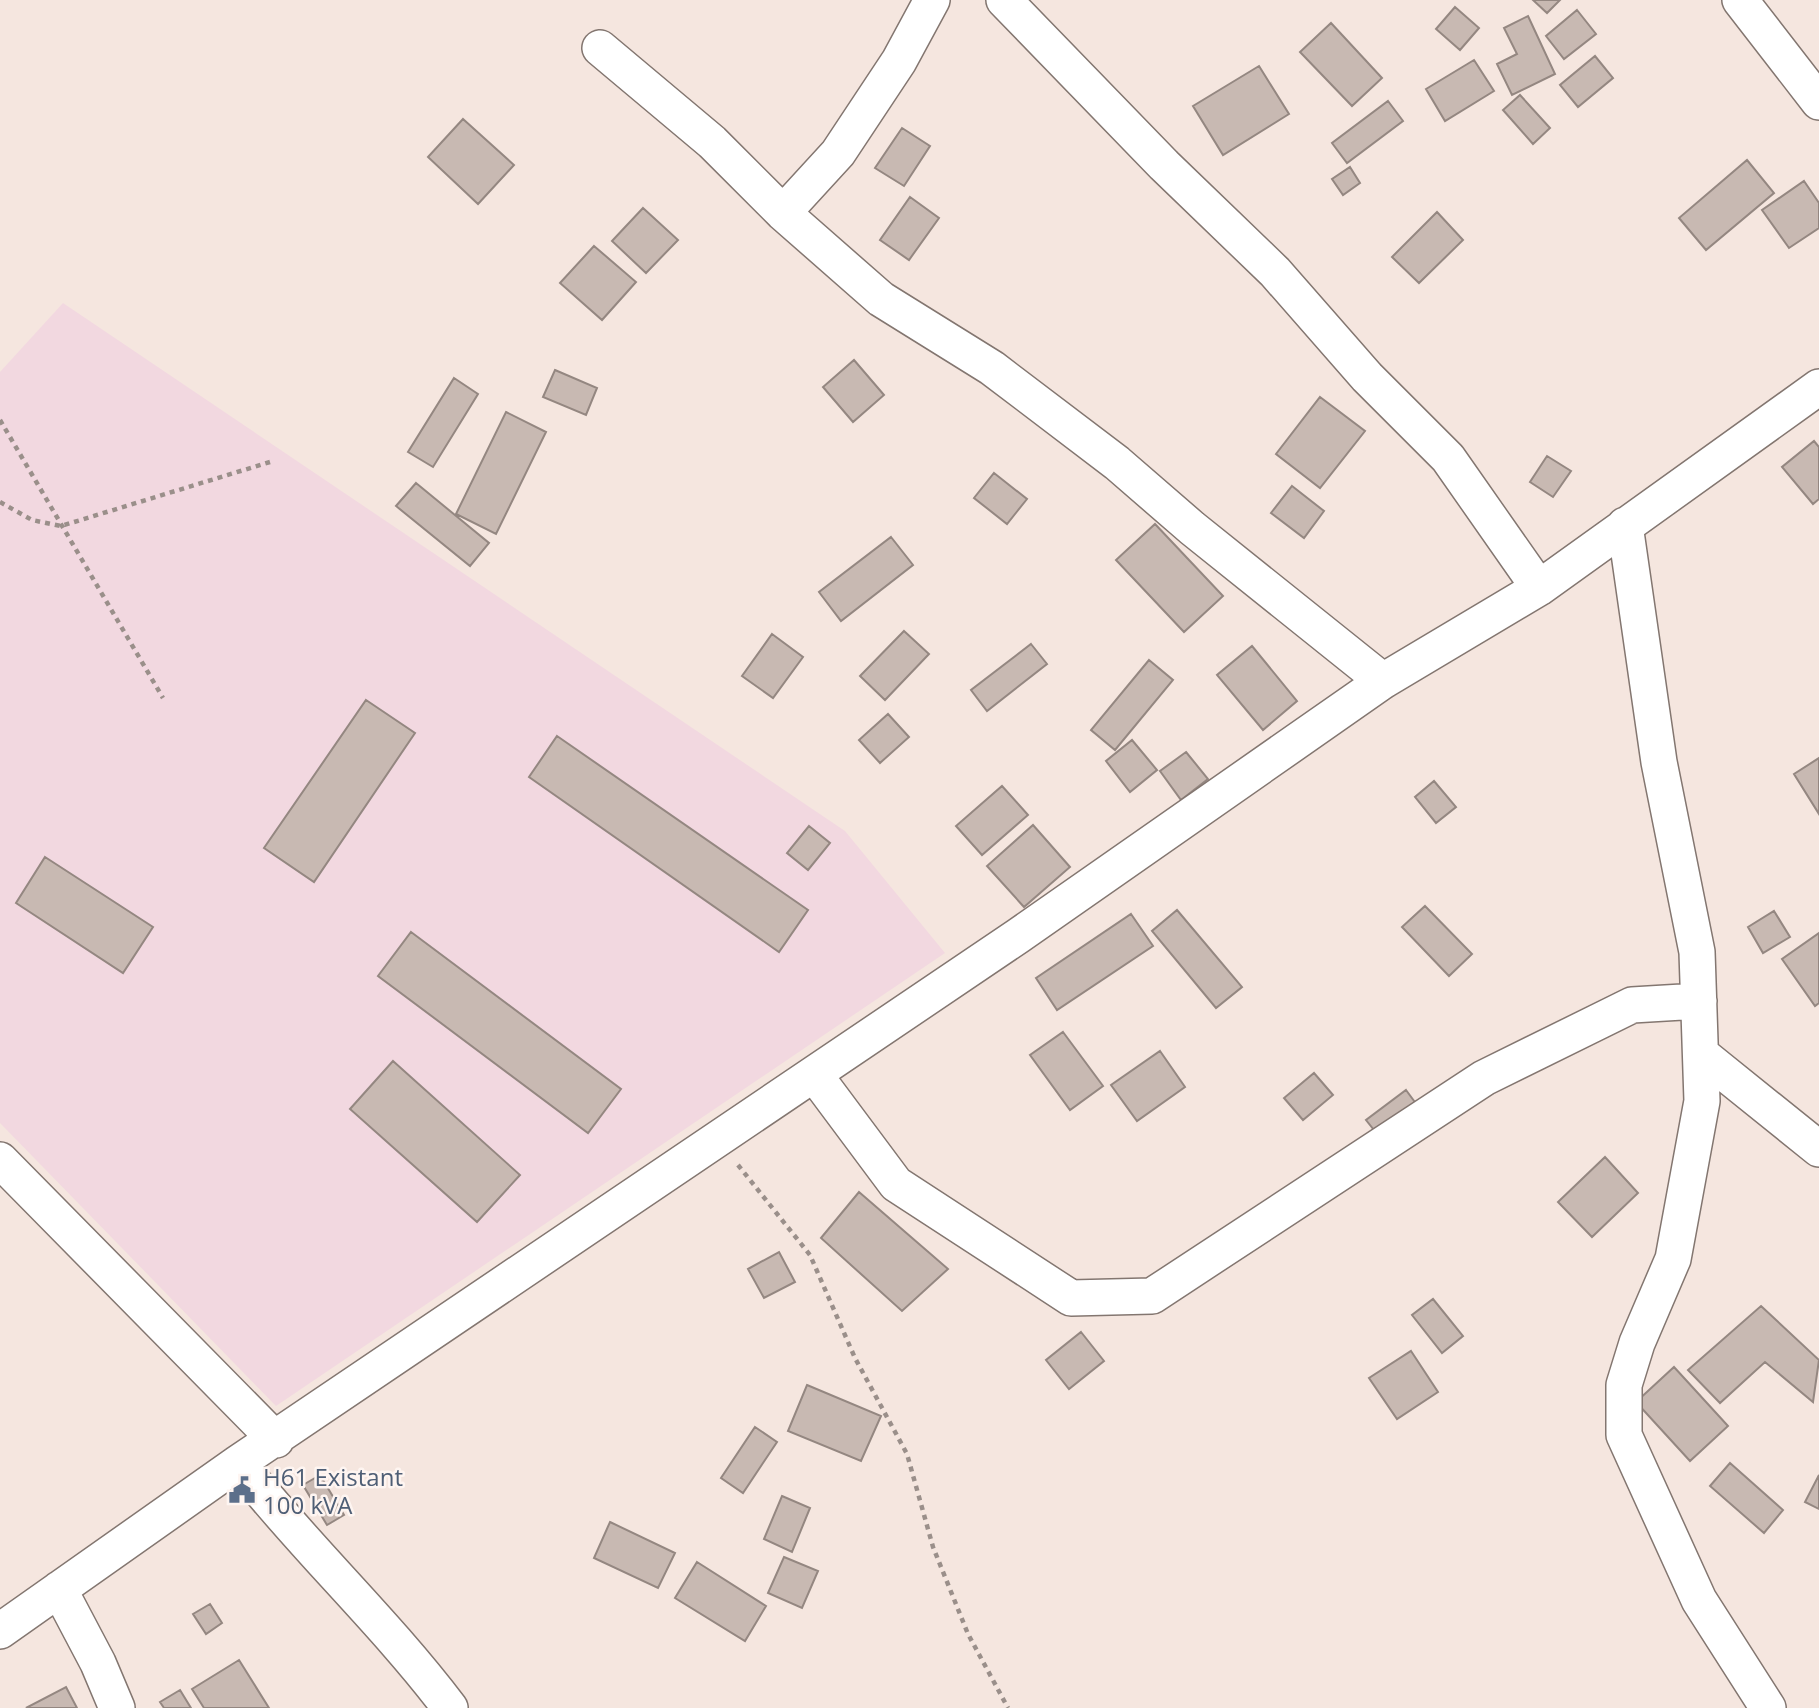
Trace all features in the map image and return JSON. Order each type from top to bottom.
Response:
[{"type":"street","points":[[783,213],[838,153],[899,61],[932,0]]},
{"type":"street","points":[[1004,0],[1164,165],[1275,272],[1367,377],[1448,458],[1539,588]]},
{"type":"street","points":[[1740,0],[1819,102]]},
{"type":"street","points":[[600,48],[712,142],[783,213],[881,299],[992,368],[1117,463],[1192,528],[1383,681]]},
{"type":"street","points":[[0,1631],[239,1463],[814,1074],[1383,681],[1539,588],[1819,387]]},
{"type":"street","points":[[1625,525],[1659,762],[1697,952],[1703,1101],[1673,1259],[1637,1343],[1624,1385],[1624,1434],[1699,1600],[1768,1708]]},
{"type":"street","points":[[814,1074],[896,1185],[1071,1298],[1152,1296],[1484,1078],[1632,1005],[1699,1001]]},
{"type":"street","points":[[1701,1054],[1819,1149]]},
{"type":"street","points":[[0,1160],[276,1440]]},
{"type":"street","points":[[239,1463],[279,1514],[417,1665],[450,1708]]},
{"type":"street","points":[[59,1589],[98,1663],[117,1708]]},
{"type":"path","points":[[0,420],[163,698]]},
{"type":"path","points":[[0,502],[32,520],[61,526],[270,462]]},
{"type":"path","points":[[717,1140],[810,1255],[855,1359],[907,1454],[933,1546],[968,1634],[1008,1708]]},
{"type":"shaded area","points":[[63,303],[845,831],[945,953],[276,1406],[0,1123],[0,372]]},
{"type":"building","points":[[1533,0],[1560,0],[1547,13]]},
{"type":"building","points":[[1455,7],[1479,28],[1460,50],[1436,29]]},
{"type":"building","points":[[1577,10],[1596,34],[1564,59],[1546,36]]},
{"type":"building","points":[[1528,16],[1555,74],[1512,95],[1497,64],[1517,54],[1504,28]]},
{"type":"building","points":[[1331,23],[1382,78],[1352,106],[1300,52]]},
{"type":"building","points":[[1595,56],[1613,78],[1578,107],[1560,85]]},
{"type":"building","points":[[1474,60],[1494,91],[1445,121],[1426,89]]},
{"type":"building","points":[[1259,66],[1289,114],[1223,155],[1193,106]]},
{"type":"building","points":[[1520,95],[1550,128],[1533,144],[1503,110]]},
{"type":"building","points":[[1388,101],[1403,121],[1347,163],[1332,143]]},
{"type":"building","points":[[463,119],[514,165],[478,204],[428,157]]},
{"type":"building","points":[[902,128],[930,146],[904,186],[875,168]]},
{"type":"building","points":[[1747,160],[1774,193],[1706,250],[1679,218]]},
{"type":"building","points":[[1350,167],[1360,183],[1343,195],[1332,179]]},
{"type":"building","points":[[1804,181],[1819,203],[1819,228],[1789,248],[1762,210]]},
{"type":"building","points":[[910,197],[939,218],[909,260],[880,240]]},
{"type":"building","points":[[643,208],[678,240],[646,273],[612,241]]},
{"type":"building","points":[[1437,212],[1463,240],[1419,283],[1392,257]]},
{"type":"building","points":[[594,246],[636,282],[602,320],[560,283]]},
{"type":"building","points":[[854,360],[884,395],[853,422],[823,387]]},
{"type":"building","points":[[555,370],[597,388],[586,415],[543,397]]},
{"type":"building","points":[[454,378],[478,394],[433,467],[408,452]]},
{"type":"building","points":[[1320,397],[1365,431],[1320,488],[1276,454]]},
{"type":"building","points":[[506,412],[546,432],[496,534],[456,514]]},
{"type":"building","points":[[1814,441],[1819,447],[1819,499],[1813,504],[1782,467]]},
{"type":"building","points":[[1547,456],[1571,471],[1553,497],[1530,482]]},
{"type":"building","points":[[994,473],[1027,499],[1007,524],[974,498]]},
{"type":"building","points":[[416,483],[489,543],[470,566],[396,506]]},
{"type":"building","points":[[1292,486],[1324,511],[1304,538],[1271,513]]},
{"type":"building","points":[[1155,524],[1223,596],[1184,632],[1116,560]]},
{"type":"building","points":[[891,537],[913,565],[841,621],[819,592]]},
{"type":"building","points":[[904,631],[929,654],[885,700],[860,676]]},
{"type":"building","points":[[772,634],[803,657],[773,698],[742,676]]},
{"type":"building","points":[[1031,644],[1047,664],[987,711],[971,690]]},
{"type":"building","points":[[1252,646],[1297,701],[1263,730],[1217,675]]},
{"type":"building","points":[[1149,660],[1173,680],[1115,750],[1091,730]]},
{"type":"building","points":[[366,700],[415,733],[314,882],[264,848]]},
{"type":"building","points":[[888,714],[909,737],[880,763],[859,740]]},
{"type":"building","points":[[557,736],[808,910],[779,952],[529,777]]},
{"type":"building","points":[[1132,740],[1157,770],[1130,792],[1106,761]]},
{"type":"building","points":[[1186,752],[1208,779],[1181,800],[1160,771]]},
{"type":"building","points":[[1819,758],[1819,814],[1794,774]]},
{"type":"building","points":[[1434,781],[1456,807],[1436,823],[1415,797]]},
{"type":"building","points":[[1002,786],[1028,815],[982,855],[956,826]]},
{"type":"building","points":[[1033,825],[1070,867],[1024,907],[987,866]]},
{"type":"building","points":[[809,826],[830,843],[808,870],[787,853]]},
{"type":"building","points":[[45,857],[153,927],[123,973],[16,903]]},
{"type":"building","points":[[1425,906],[1472,954],[1449,976],[1402,927]]},
{"type":"building","points":[[1177,910],[1242,987],[1216,1008],[1152,931]]},
{"type":"building","points":[[1774,911],[1790,937],[1763,953],[1748,927]]},
{"type":"building","points":[[1131,914],[1153,946],[1057,1010],[1036,978]]},
{"type":"building","points":[[411,932],[621,1089],[588,1133],[378,976]]},
{"type":"building","points":[[1819,933],[1819,1003],[1815,1006],[1782,959]]},
{"type":"building","points":[[1063,1032],[1103,1086],[1070,1110],[1030,1055]]},
{"type":"building","points":[[1160,1051],[1185,1087],[1137,1121],[1111,1085]]},
{"type":"building","points":[[393,1061],[520,1175],[477,1222],[350,1109]]},
{"type":"building","points":[[1314,1073],[1333,1095],[1303,1120],[1284,1098]]},
{"type":"building","points":[[1406,1090],[1431,1124],[1382,1140],[1366,1120]]},
{"type":"building","points":[[1605,1157],[1638,1193],[1592,1237],[1558,1202]]},
{"type":"building","points":[[859,1192],[948,1269],[902,1311],[821,1238]]},
{"type":"building","points":[[779,1252],[795,1282],[764,1298],[748,1269]]},
{"type":"building","points":[[1433,1299],[1463,1336],[1442,1353],[1412,1315]]},
{"type":"building","points":[[1761,1306],[1819,1360],[1813,1402],[1765,1362],[1720,1403],[1688,1370]]},
{"type":"building","points":[[1081,1332],[1104,1361],[1069,1389],[1046,1360]]},
{"type":"building","points":[[1411,1351],[1438,1392],[1397,1419],[1369,1378]]},
{"type":"building","points":[[1674,1367],[1728,1426],[1690,1461],[1636,1402]]},
{"type":"building","points":[[807,1385],[881,1416],[861,1461],[788,1431]]},
{"type":"building","points":[[755,1427],[777,1442],[743,1493],[721,1478]]},
{"type":"building","points":[[1730,1463],[1783,1510],[1764,1533],[1710,1486]]},
{"type":"building","points":[[320,1475],[344,1515],[327,1525],[303,1485]]},
{"type":"building","points":[[1819,1475],[1819,1509],[1805,1502]]},
{"type":"building","points":[[782,1496],[810,1508],[792,1552],[764,1539]]},
{"type":"building","points":[[610,1522],[675,1553],[658,1588],[594,1558]]},
{"type":"building","points":[[784,1557],[818,1571],[802,1608],[768,1593]]},
{"type":"building","points":[[697,1562],[766,1606],[745,1641],[675,1598]]},
{"type":"building","points":[[210,1604],[222,1623],[206,1634],[193,1614]]},
{"type":"building","points":[[239,1660],[269,1708],[204,1708],[192,1689]]},
{"type":"building","points":[[66,1687],[77,1708],[26,1708]]},
{"type":"building","points":[[180,1690],[191,1708],[164,1708],[160,1702]]},
{"type":"place","name":"H61 Existant 100 kVA","points":[[242,1490]]}]
